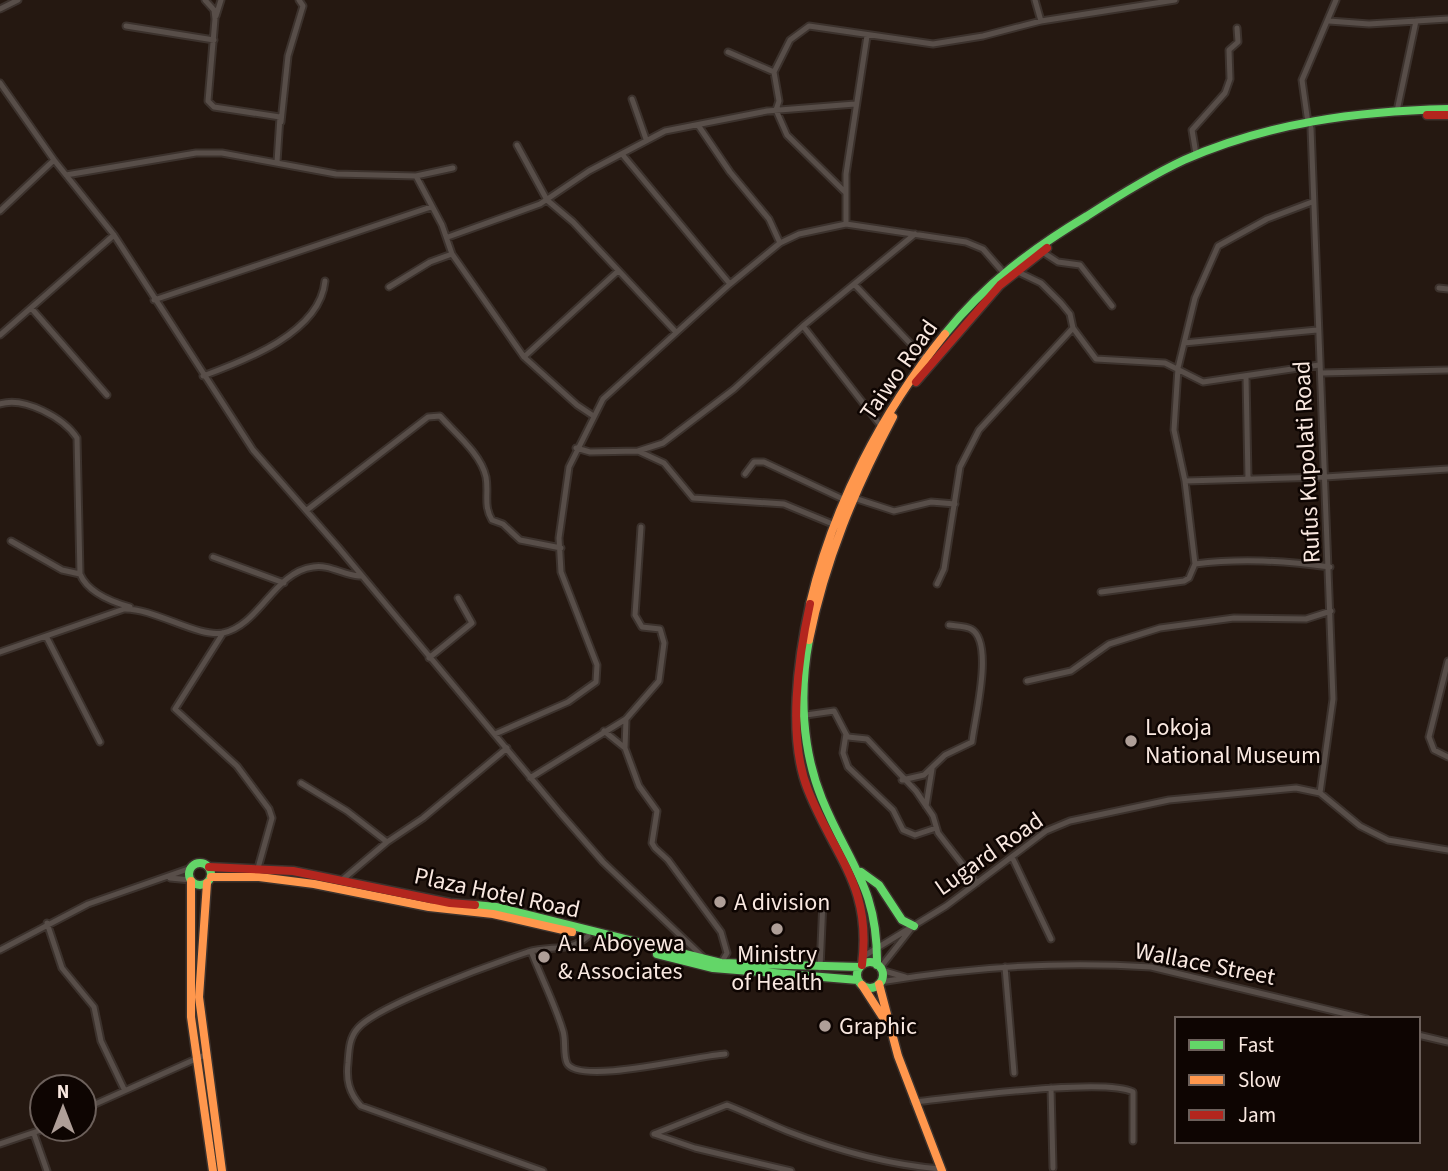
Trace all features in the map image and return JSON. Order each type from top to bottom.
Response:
[{"type":"main road","name":"Taiwo Road","points":[[862,963],[864,913],[859,890],[807,787],[800,756],[802,642],[812,593],[845,500],[881,426],[905,386],[1003,272],[1123,193],[1196,155],[1241,138],[1397,111],[1448,109]]},
{"type":"main road","name":"Taiwo Road","points":[[880,968],[871,896],[861,871],[822,800],[812,774],[805,675],[810,629],[831,551],[878,444],[908,392],[953,337],[1016,271],[1041,251],[1170,173],[1244,143],[1310,126],[1403,116],[1448,115]]},
{"type":"main road","points":[[213,1171],[191,1017],[191,868],[200,863],[209,867],[209,880],[199,997],[222,1171]]},
{"type":"main road","name":"Plaza Hotel Road","points":[[209,867],[258,869],[342,880],[450,904],[496,907],[616,939],[722,963],[820,968],[862,963]]},
{"type":"main road","points":[[861,871],[877,883],[905,924],[913,926]]},
{"type":"main road","name":"Plaza Hotel Road","points":[[209,880],[259,877],[314,884],[429,907],[493,914],[713,968],[860,983]]},
{"type":"main road","points":[[191,880],[198,885],[209,880]]},
{"type":"main road","points":[[885,1021],[860,983],[862,963],[871,962],[880,968],[885,1021],[941,1170]]},
{"type":"main road","points":[[860,983],[872,987],[880,983]]},
{"type":"street","points":[[0,9],[18,0]]},
{"type":"street","points":[[205,0],[214,10],[215,19],[208,97],[210,105],[277,115],[281,122]]},
{"type":"street","points":[[215,19],[221,0]]},
{"type":"street","points":[[277,162],[288,56],[303,6],[299,0]]},
{"type":"street","points":[[1035,0],[1041,21]]},
{"type":"street","points":[[846,193],[787,135],[776,110],[779,100],[774,72],[790,40],[809,26],[933,44],[983,36],[1041,21],[1175,0]]},
{"type":"street","name":"Rufus Kupolati Road","points":[[1320,793],[1333,699],[1330,568],[1317,330],[1310,126],[1302,80],[1336,0]]},
{"type":"street","points":[[1329,21],[1369,24],[1448,19]]},
{"type":"street","points":[[1397,111],[1416,21]]},
{"type":"street","points":[[126,26],[214,40]]},
{"type":"street","points":[[1196,155],[1192,130],[1225,93],[1230,79],[1229,50],[1237,42],[1237,29]]},
{"type":"street","points":[[846,224],[846,193],[855,104],[867,36]]},
{"type":"street","points":[[728,52],[774,72]]},
{"type":"street","points":[[0,83],[54,160],[114,235],[253,450],[307,510],[359,576],[603,862],[713,968]]},
{"type":"street","points":[[632,99],[646,139]]},
{"type":"street","points":[[448,237],[521,212],[547,200],[589,171],[665,131],[776,110],[855,104]]},
{"type":"street","points":[[698,125],[730,173],[769,219],[780,243]]},
{"type":"street","points":[[517,145],[547,200],[562,211],[675,331]]},
{"type":"street","points":[[66,175],[196,153],[222,153],[336,174],[416,176],[453,168]]},
{"type":"street","points":[[622,153],[730,284]]},
{"type":"street","points":[[0,211],[54,160]]},
{"type":"street","points":[[416,176],[448,237],[452,254],[524,357],[577,405],[592,415]]},
{"type":"street","points":[[1101,592],[1184,581],[1189,578],[1195,564],[1185,481],[1174,430],[1178,368],[1195,298],[1218,246],[1267,219],[1312,202]]},
{"type":"street","points":[[154,300],[431,207]]},
{"type":"street","points":[[495,734],[568,702],[596,682],[597,664],[561,572],[559,538],[566,477],[592,415],[614,387],[675,331],[780,243],[823,226],[846,224],[916,233],[977,245],[1003,272]]},
{"type":"street","points":[[576,448],[590,452],[638,451],[663,443],[734,389],[803,326],[916,233]]},
{"type":"street","points":[[0,335],[114,235]]},
{"type":"street","points":[[1041,251],[1058,262],[1080,265],[1112,306]]},
{"type":"street","points":[[390,287],[430,262],[452,254]]},
{"type":"street","points":[[524,357],[618,271]]},
{"type":"street","points":[[1016,271],[1041,283],[1061,303],[1070,314],[1073,328],[1096,359],[1165,363],[1203,383],[1319,365]]},
{"type":"street","points":[[203,376],[251,358],[292,333],[322,294],[325,281]]},
{"type":"street","points":[[854,284],[926,360]]},
{"type":"street","points":[[1439,288],[1448,289]]},
{"type":"street","points":[[32,309],[107,395]]},
{"type":"street","points":[[803,326],[881,426]]},
{"type":"street","points":[[937,584],[944,569],[960,467],[979,430],[1073,328]]},
{"type":"street","points":[[1184,343],[1317,330]]},
{"type":"street","points":[[1321,373],[1448,370]]},
{"type":"street","points":[[1246,377],[1248,478]]},
{"type":"street","points":[[0,404],[8,401],[23,404],[69,427],[77,438],[80,574],[89,587],[114,603],[202,630],[223,633]]},
{"type":"street","points":[[307,510],[428,417],[440,416],[469,448],[485,475],[485,500],[492,520],[503,524],[520,540],[561,548]]},
{"type":"street","points":[[638,451],[664,463],[693,498],[784,504],[835,525]]},
{"type":"street","points":[[745,474],[754,462],[764,462],[845,500]]},
{"type":"street","points":[[1185,481],[1325,478],[1448,469]]},
{"type":"street","points":[[854,498],[894,511],[931,502],[954,504]]},
{"type":"street","points":[[530,778],[625,719],[659,681],[664,643],[660,629],[642,627],[635,615],[642,527]]},
{"type":"street","points":[[10,541],[62,570],[80,574]]},
{"type":"street","points":[[213,557],[284,583]]},
{"type":"street","points":[[1195,564],[1274,559],[1330,568]]},
{"type":"street","points":[[258,869],[272,818],[269,809],[237,766],[175,709],[223,633],[248,620],[284,583],[312,567],[326,566],[359,576]]},
{"type":"street","points":[[429,658],[472,623],[458,598]]},
{"type":"street","points":[[113,610],[114,603]]},
{"type":"street","points":[[0,652],[113,610],[136,609]]},
{"type":"street","points":[[1027,681],[1070,671],[1109,644],[1160,628],[1234,618],[1306,619],[1331,611]]},
{"type":"street","points":[[902,780],[917,778],[932,769],[945,755],[970,746],[980,705],[982,671],[975,631],[949,625]]},
{"type":"street","points":[[46,636],[100,741]]},
{"type":"street","points":[[1448,661],[1429,737],[1434,750],[1448,757]]},
{"type":"street","points":[[806,715],[834,711],[848,737],[867,739],[902,780],[916,791],[936,828],[977,883]]},
{"type":"street","points":[[625,719],[625,748],[639,786],[657,811],[652,843],[668,860],[721,932],[727,953],[722,963]]},
{"type":"street","points":[[604,731],[625,748]]},
{"type":"street","points":[[846,734],[843,753],[848,767],[893,810],[903,830],[915,835],[936,828]]},
{"type":"street","points":[[342,880],[387,842],[423,818],[507,748]]},
{"type":"street","points":[[926,806],[932,769]]},
{"type":"street","points":[[301,783],[347,811],[387,842]]},
{"type":"street","name":"Lugard Road","points":[[913,926],[1057,826],[1102,813],[1168,800],[1276,788],[1320,793]]},
{"type":"street","points":[[1320,793],[1377,836],[1399,844],[1448,850]]},
{"type":"street","points":[[1012,857],[1051,939]]},
{"type":"street","points":[[0,950],[47,923],[130,888],[191,868]]},
{"type":"street","points":[[166,878],[191,880]]},
{"type":"street","points":[[820,968],[823,901]]},
{"type":"street","points":[[47,923],[62,968],[94,1007],[101,1041],[124,1089]]},
{"type":"street","points":[[862,963],[878,947],[913,926]]},
{"type":"street","points":[[909,977],[880,968],[913,926]]},
{"type":"street","points":[[544,1171],[361,1106],[349,1090],[349,1044],[367,1020],[434,988],[531,951],[573,947],[588,936]]},
{"type":"street","points":[[531,951],[563,1030],[567,1063],[571,1067],[581,1071],[618,1070],[724,1054]]},
{"type":"street","points":[[1004,967],[1014,1073]]},
{"type":"street","name":"Wallace Street","points":[[880,983],[909,977],[1004,967],[1151,967],[1346,1016]]},
{"type":"street","points":[[1420,1035],[1448,1042]]},
{"type":"street","points":[[98,1102],[197,1056],[207,1054]]},
{"type":"street","points":[[914,1102],[1051,1088],[1117,1087],[1133,1092],[1133,1141]]},
{"type":"street","points":[[1051,1088],[1053,1168]]},
{"type":"street","points":[[791,1171],[695,1148],[654,1134],[727,1105],[849,1152],[941,1170]]},
{"type":"street","points":[[0,1144],[28,1136]]},
{"type":"street","points":[[37,1143],[47,1171]]},
{"type":"traffic: fast","points":[[945,334],[976,299],[1028,255],[1122,194],[1184,160],[1248,137],[1313,121],[1448,109]]},
{"type":"traffic: fast","points":[[809,640],[803,700],[810,761],[822,799],[867,896],[873,915],[877,965]]},
{"type":"traffic: fast","points":[[200,863],[208,866],[211,874],[208,882],[200,885],[192,882],[189,874],[192,866],[200,863]]},
{"type":"traffic: fast","points":[[861,872],[879,885],[902,920],[914,926]]},
{"type":"traffic: fast","points":[[475,905],[496,907],[721,963],[860,967]]},
{"type":"traffic: fast","points":[[657,954],[713,968],[858,980]]},
{"type":"traffic: fast","points":[[870,962],[879,966],[883,975],[879,984],[870,988],[861,984],[857,975],[861,966],[870,962]]},
{"type":"traffic: slow","points":[[810,604],[832,531],[862,462],[901,395],[945,334]]},
{"type":"traffic: slow","points":[[809,640],[824,582],[843,526],[893,417]]},
{"type":"traffic: slow","points":[[211,877],[259,877],[314,884],[429,907],[493,914],[572,932]]},
{"type":"traffic: slow","points":[[191,881],[191,1017],[213,1171]]},
{"type":"traffic: slow","points":[[207,883],[199,997],[222,1171]]},
{"type":"traffic: slow","points":[[879,984],[898,1056],[942,1171]]},
{"type":"traffic: slow","points":[[862,985],[882,1016]]},
{"type":"traffic: jam","points":[[1427,115],[1448,115]]},
{"type":"traffic: jam","points":[[916,382],[1000,285],[1047,248]]},
{"type":"traffic: jam","points":[[810,604],[799,673],[796,723],[798,747],[808,790],[856,892],[862,913],[864,937],[862,965]]},
{"type":"traffic: jam","points":[[209,867],[293,871],[450,903],[475,905]]},
{"type":"place","name":"Lokoja National Museum","points":[[1131,741]]},
{"type":"place","name":"A division","points":[[720,902]]},
{"type":"place","name":"Ministry of Health","points":[[777,929]]},
{"type":"place","name":"A.L Aboyewa & Associates","points":[[544,957]]},
{"type":"place","name":"Graphic","points":[[825,1026]]}]
